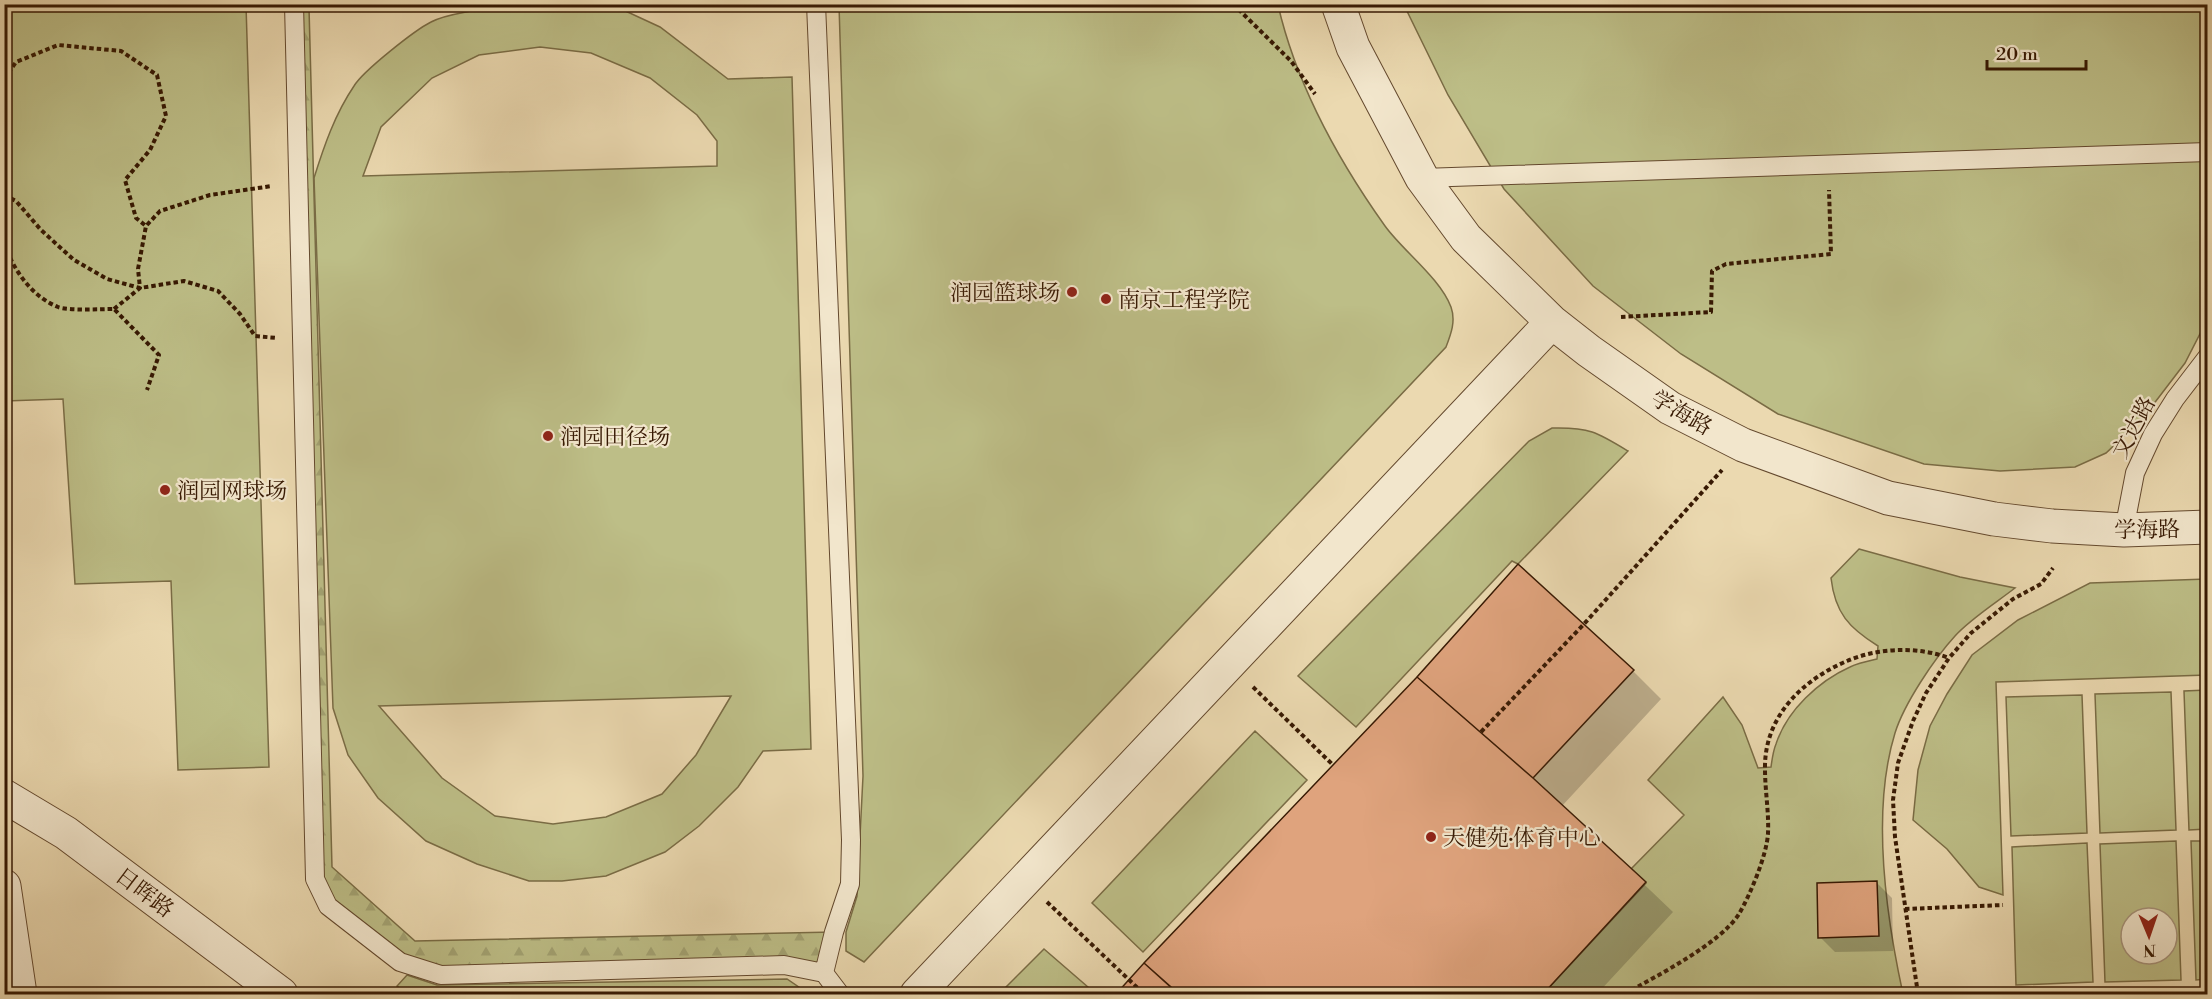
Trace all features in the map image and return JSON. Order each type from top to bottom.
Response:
[{"type":"street","name":"学海路","points":[[1338,4],[1353,47],[1422,178],[1466,238],[1552,322],[1589,351],[1671,408],[1743,445],[1888,498],[1994,519],[2052,526],[2124,531],[2208,527]]},
{"type":"street","points":[[916,994],[1552,322]]},
{"type":"street","name":"日晖路","points":[[4,796],[66,833],[281,994]]},
{"type":"street","points":[[4,886],[20,994]]},
{"type":"lane","points":[[294,4],[315,879],[328,906],[400,962],[441,975],[784,965],[824,973],[840,994]]},
{"type":"lane","points":[[816,4],[851,840],[850,884],[834,932],[824,973]]},
{"type":"lane","points":[[1422,178],[2208,152]]},
{"type":"lane","name":"文达路","points":[[2124,531],[2135,474],[2153,434],[2175,399],[2208,356]]},
{"type":"path","points":[[1233,4],[1291,61],[1315,94]]},
{"type":"path","points":[[4,79],[16,62],[58,45],[121,51],[157,75],[166,116],[150,150],[125,180],[136,219],[146,226]]},
{"type":"path","points":[[1621,317],[1711,312],[1712,271],[1726,264],[1831,254],[1828,165]]},
{"type":"path","points":[[140,288],[138,269],[146,226],[159,211],[210,195],[250,188],[300,184]]},
{"type":"path","points":[[4,195],[16,201],[41,230],[74,260],[107,279],[140,288],[184,281],[218,291],[240,314],[255,336],[301,340]]},
{"type":"path","points":[[4,244],[10,258],[32,290],[59,308],[114,309],[140,288]]},
{"type":"path","points":[[114,309],[159,355],[147,390]]},
{"type":"path","points":[[1481,732],[1584,624],[1743,445]]},
{"type":"path","points":[[1918,994],[1894,837],[1893,800],[1898,763],[1926,693],[1949,658],[1971,633],[2013,599],[2041,584],[2053,568]]},
{"type":"path","points":[[1625,994],[1710,943],[1738,915],[1755,881],[1768,835],[1765,767],[1767,744],[1779,715],[1798,690],[1826,670],[1861,655],[1901,650],[1936,653],[1949,658]]},
{"type":"path","points":[[1228,663],[1333,765]]},
{"type":"path","points":[[1024,880],[1144,994]]},
{"type":"path","points":[[1905,909],[2003,905]]},
{"type":"green space","points":[[597,4],[619,8],[660,27],[728,79],[792,77],[811,749],[763,751],[738,787],[699,826],[665,852],[606,876],[562,881],[529,881],[477,864],[426,841],[378,798],[348,755],[333,708],[314,178],[341,108],[359,79],[378,61],[413,33],[431,22],[460,13],[516,5]],"holes":[[[540,47],[591,53],[650,78],[697,115],[717,141],[717,166],[363,176],[381,127],[432,78],[479,55]],[[731,696],[696,755],[662,794],[606,817],[553,824],[495,816],[442,778],[379,706]]]},
{"type":"green space","points":[[4,5],[246,5],[269,767],[178,770],[171,581],[75,584],[63,399],[5,401]]},
{"type":"green space","points":[[839,5],[1278,5],[1307,92],[1335,148],[1385,226],[1446,296],[1453,317],[1446,347],[864,962],[846,951],[846,932],[857,896],[863,776]]},
{"type":"green space","points":[[1404,5],[2207,5],[2207,320],[2185,363],[2143,418],[2106,453],[2075,467],[2000,471],[1924,464],[1778,414],[1681,354],[1593,286],[1504,189],[1448,95]]},
{"type":"green space","points":[[294,7],[309,8],[332,867],[415,941],[834,932],[824,973],[441,975],[400,962],[328,906],[315,879]]},
{"type":"green space","points":[[1552,428],[1575,428],[1592,432],[1628,451],[1518,564],[1512,561],[1356,727],[1298,676],[1529,441]]},
{"type":"green space","points":[[1859,549],[1960,577],[2015,588],[1955,636],[1929,669],[1912,696],[1895,733],[1884,796],[1884,864],[1891,931],[1903,994],[1543,994],[1646,883],[1631,869],[1684,815],[1648,780],[1723,697],[1742,725],[1758,768],[1771,767],[1781,732],[1796,708],[1838,673],[1856,664],[1877,659],[1878,646],[1851,626],[1840,610],[1831,578]]},
{"type":"green space","points":[[2207,579],[2207,675],[1996,682],[2003,895],[1979,887],[1947,849],[1913,820],[1918,770],[1930,726],[1972,655],[2018,620],[2090,583]]},
{"type":"green space","points":[[2207,690],[2207,829],[2189,830],[2184,691]]},
{"type":"green space","points":[[2171,692],[2176,830],[2100,833],[2095,694]]},
{"type":"green space","points":[[2082,695],[2087,833],[2011,836],[2006,697]]},
{"type":"green space","points":[[1255,731],[1307,780],[1143,952],[1092,903]]},
{"type":"green space","points":[[2176,841],[2178,906],[2119,906],[2119,966],[2179,966],[2179,924],[2181,980],[2105,982],[2100,844]]},
{"type":"green space","points":[[2191,841],[2207,841],[2207,979],[2196,980]]},
{"type":"green space","points":[[2087,843],[2093,982],[2016,985],[2012,847]]},
{"type":"green space","points":[[1044,949],[1096,994],[1064,994],[1047,988],[1039,994],[999,994]]},
{"type":"green space","points":[[407,975],[437,985],[787,979],[809,994],[409,994],[397,986]]},
{"type":"building","points":[[1518,564],[1634,670],[1533,778],[1417,677]]},
{"type":"building","name":"天健苑·体育中心","points":[[1417,677],[1533,778],[1646,882],[1543,994],[1179,994],[1144,963]]},
{"type":"building","points":[[1877,881],[1879,936],[1818,938],[1817,883]]},
{"type":"building","points":[[1144,963],[1175,991],[1171,994],[1116,994]]},
{"type":"place","name":"润园篮球场","points":[[1072,292]]},
{"type":"place","name":"南京工程学院","points":[[1106,299]]},
{"type":"place","name":"润园田径场","points":[[548,436]]},
{"type":"place","name":"润园网球场","points":[[165,490]]},
{"type":"place","name":"天健苑·体育中心","points":[[1431,837]]}]
